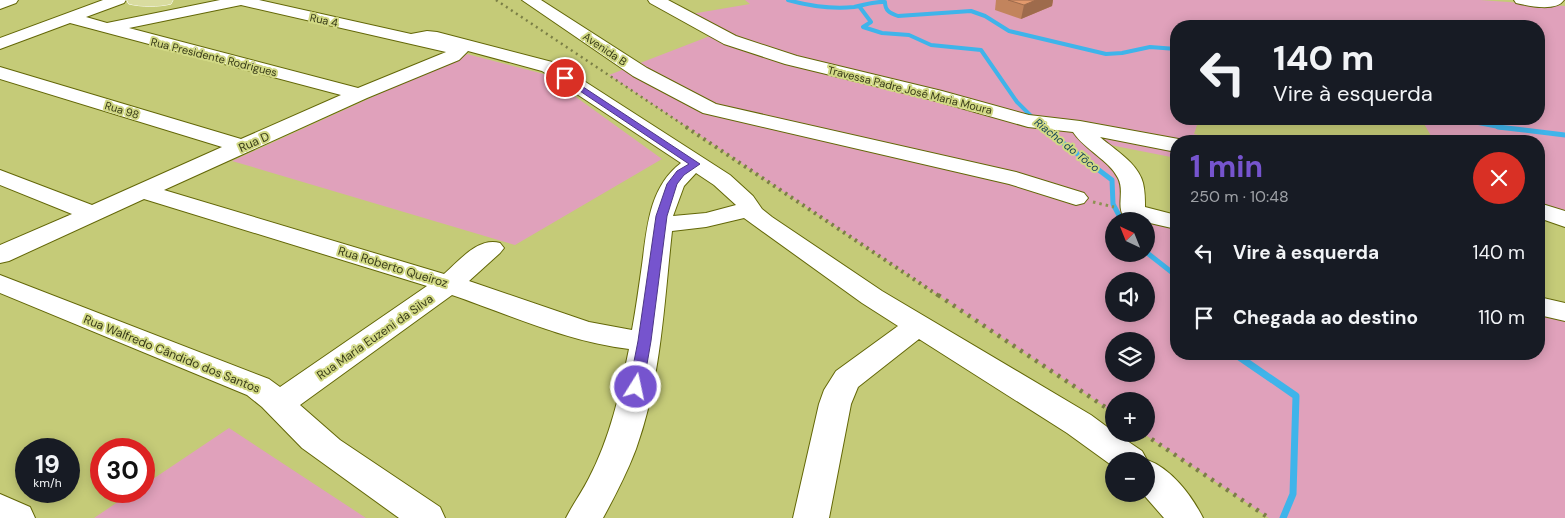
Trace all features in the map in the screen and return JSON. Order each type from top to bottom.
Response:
[{"type":"main road","points":[[135,0],[166,0]]},
{"type":"street","points":[[0,4],[10,0]]},
{"type":"street","points":[[0,44],[118,0]]},
{"type":"street","name":"Avenida B","points":[[530,0],[650,79],[681,97],[726,114],[1016,179],[1076,198]]},
{"type":"street","name":"Travessa Padre José Maria Moura","points":[[656,0],[730,40],[753,49],[936,95],[1028,121],[1080,127],[1170,144]]},
{"type":"street","points":[[1522,0],[1552,2],[1556,0]]},
{"type":"street","points":[[104,28],[238,1]]},
{"type":"street","name":"Rua 4","points":[[238,1],[410,39]]},
{"type":"street","name":"Rua Presidente Rodrigues","points":[[69,18],[360,94]]},
{"type":"street","points":[[410,39],[427,36],[437,37],[549,67],[722,180],[745,201],[763,222],[864,292],[1079,424],[1118,452]]},
{"type":"street","name":"Rua D","points":[[0,255],[360,94],[453,56],[460,50],[410,39]]},
{"type":"street","name":"Rua 98","points":[[0,72],[244,147]]},
{"type":"street","points":[[1080,127],[1084,136],[1110,158],[1131,180],[1133,212]]},
{"type":"street","points":[[584,518],[614,464],[633,402],[644,341],[660,225],[667,197],[672,184],[680,173],[695,164]]},
{"type":"street","points":[[0,177],[92,213]]},
{"type":"street","name":"Rua Roberto Queiroz","points":[[141,191],[449,284],[582,330],[609,337],[644,341]]},
{"type":"street","points":[[660,225],[706,220],[750,209]]},
{"type":"street","points":[[1545,212],[1565,220]]},
{"type":"street","points":[[1155,217],[1170,221]]},
{"type":"street","name":"Rua Maria Euzeni da Silva","points":[[280,404],[449,284],[491,248]]},
{"type":"street","name":"Rua Walfredo Cândido dos Santos","points":[[0,283],[258,387],[280,404],[299,426],[338,458],[427,518]]},
{"type":"street","points":[[1545,307],[1565,312]]},
{"type":"street","points":[[811,518],[835,404],[840,390],[855,373],[919,325]]},
{"type":"street","points":[[1155,483],[1184,518]]},
{"type":"street","points":[[0,509],[17,518]]},
{"type":"path","points":[[1076,198],[1133,212]]},
{"type":"shaded area","points":[[745,0],[1480,0],[1565,6],[1565,210],[1545,205],[1545,135],[1431,135],[1425,125],[1545,125],[1545,20],[1170,20],[1170,125],[1197,125],[1194,134],[1198,135],[1170,135],[1170,157],[1095,142],[1139,207],[1170,214],[1170,360],[1545,360],[1545,301],[1565,306],[1565,518],[1269,518],[1155,441],[1155,392],[1105,392],[1105,407],[609,75],[723,31],[691,14],[750,4]]},
{"type":"shaded area","points":[[467,54],[544,74],[662,159],[515,245],[232,161]]},
{"type":"shaded area","points":[[229,428],[366,518],[94,518],[116,503],[155,503],[155,478]]},
{"type":"building","points":[[1008,0],[1036,0],[1024,5]]},
{"type":"waterway","points":[[788,0],[837,8],[885,2],[888,11],[898,16],[971,11],[985,16],[1009,31],[1106,54],[1122,53],[1150,47],[1170,49]]},
{"type":"waterway","name":"Riacho do Tôco","points":[[859,6],[871,22],[863,27],[882,33],[909,35],[931,45],[981,50],[1017,102],[1042,127]]},
{"type":"waterway","points":[[1489,125],[1500,127]]},
{"type":"waterway","name":"Riacho do Tôco","points":[[1042,127],[1112,180],[1113,204],[1117,212]]},
{"type":"waterway","points":[[1500,127],[1565,135]]},
{"type":"waterway","name":"Riacho do Tôco","points":[[1155,259],[1170,271]]},
{"type":"waterway","name":"Riacho do Tôco","points":[[1244,360],[1296,396],[1293,494],[1283,518]]},
{"type":"railway","points":[[496,0],[688,128]]},
{"type":"railway","points":[[686,127],[939,296]]},
{"type":"railway","points":[[938,295],[1105,407]]},
{"type":"railway","points":[[1155,441],[1269,518]]},
{"type":"route","points":[[565,78],[695,164],[680,173],[672,184],[661,216],[636,387]]}]
